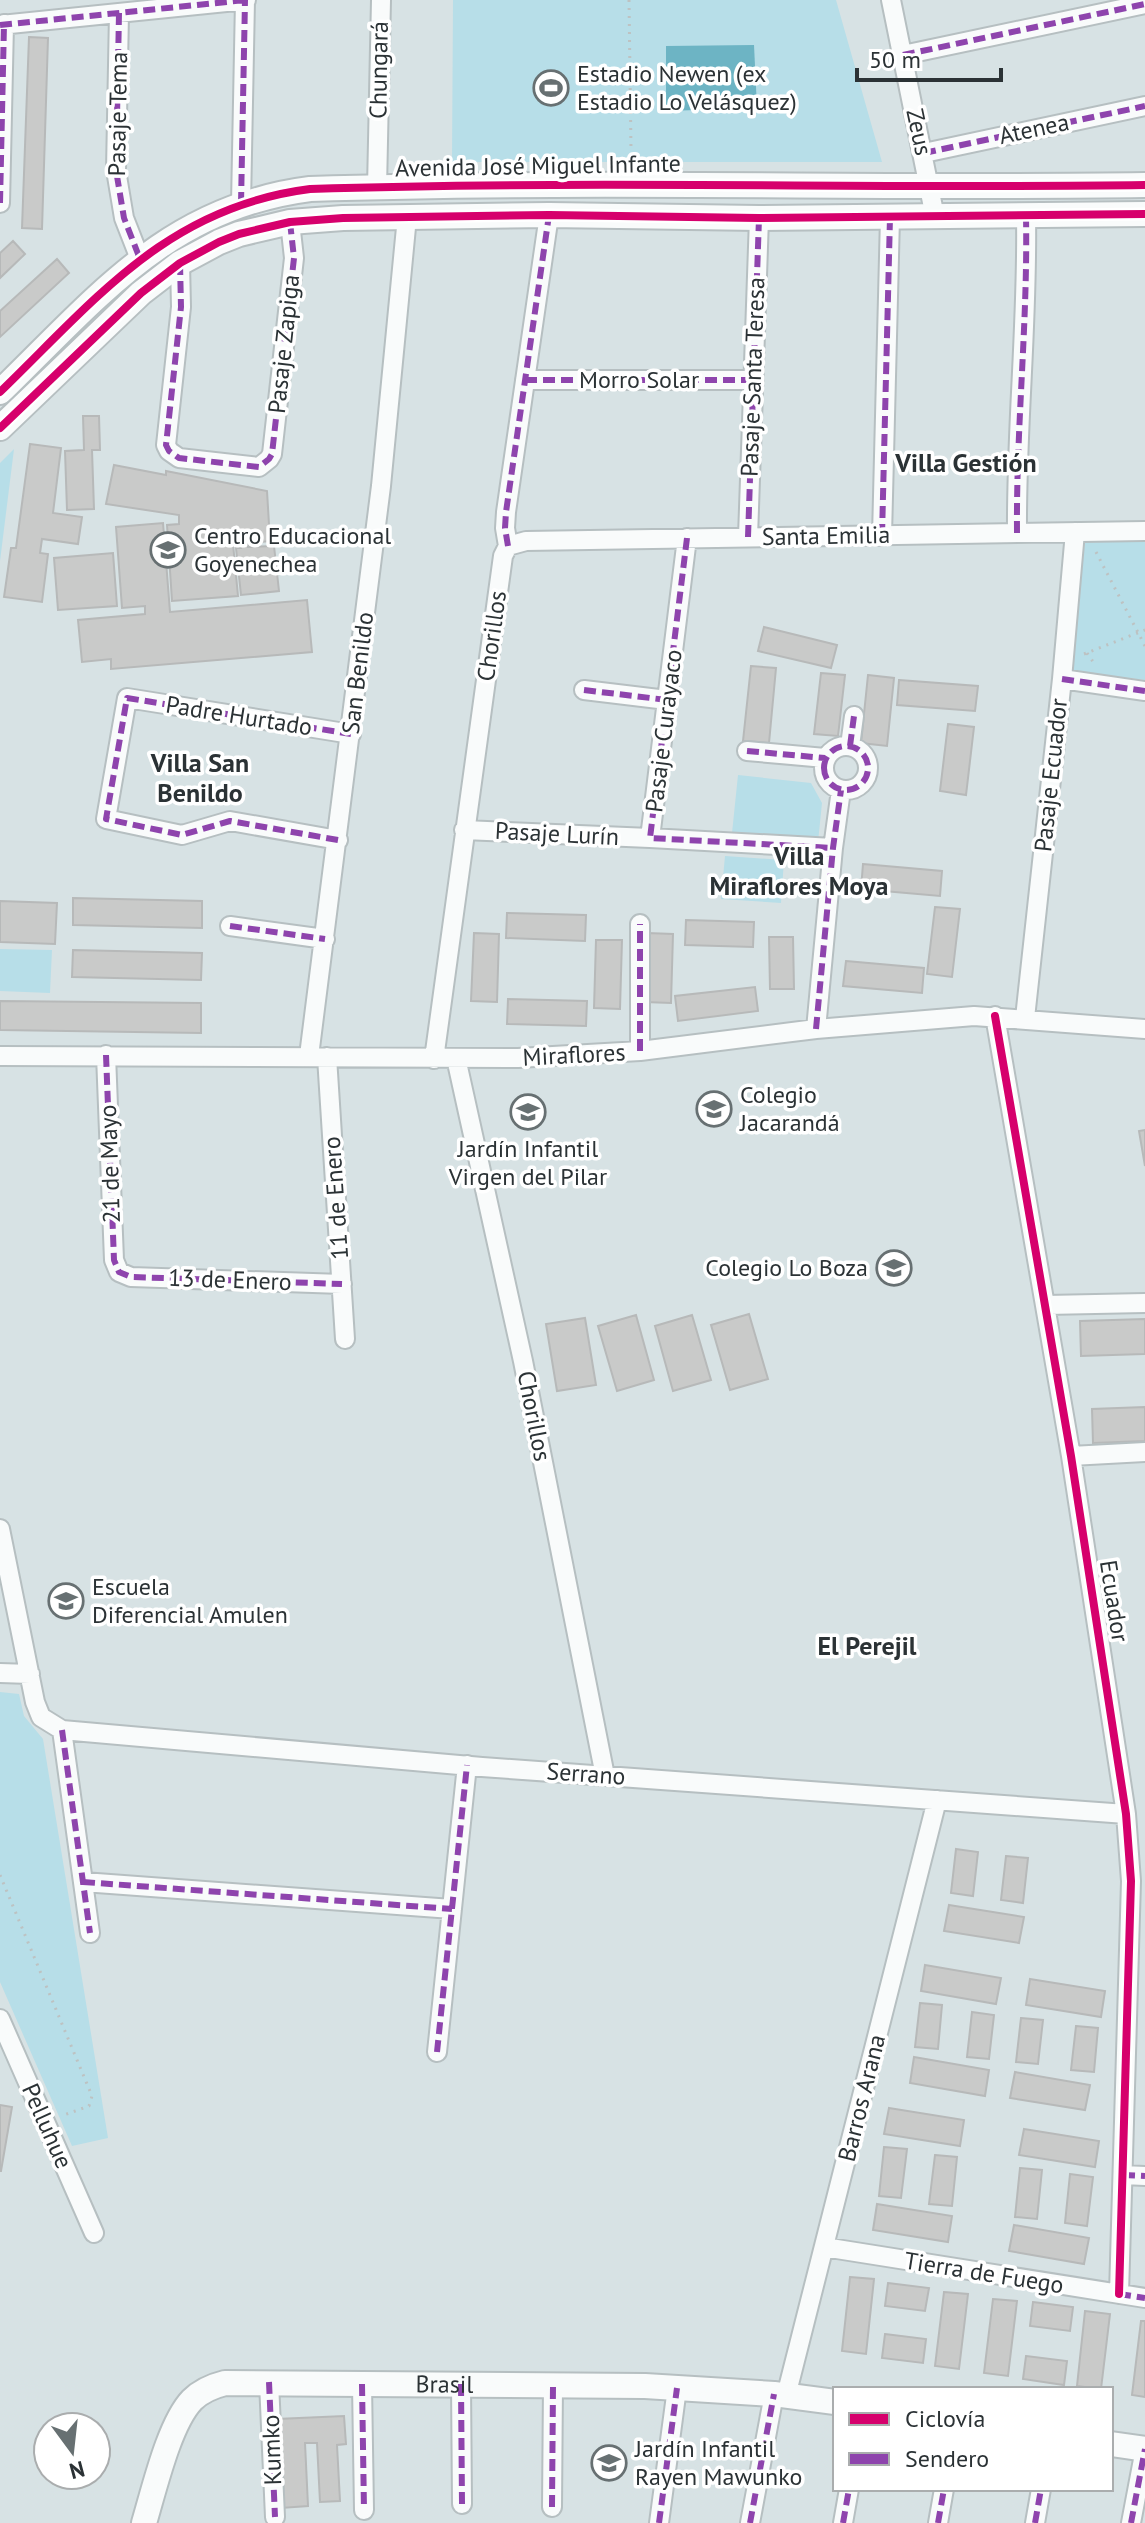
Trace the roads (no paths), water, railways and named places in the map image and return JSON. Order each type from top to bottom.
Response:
[{"type":"main road","name":"Avenida José Miguel Infante","points":[[0,392],[140,259],[193,225],[241,204],[310,189],[551,183],[931,188],[1145,185]]},
{"type":"main road","name":"Avenida José Miguel Infante","points":[[0,428],[141,293],[180,263],[229,238],[290,222],[329,218],[549,215],[759,218],[1145,214]]},
{"type":"main road","name":"Brasil","points":[[144,2523],[169,2444],[184,2411],[202,2392],[225,2383],[677,2388],[833,2402]]},
{"type":"main road","points":[[1113,2444],[1145,2449]]},
{"type":"street","points":[[0,203],[2,25],[246,0],[241,204]]},
{"type":"street","name":"Chungará","points":[[377,188],[381,0]]},
{"type":"street","name":"Zeus","points":[[891,0],[935,217]]},
{"type":"street","points":[[903,55],[1145,4]]},
{"type":"street","name":"Pasaje Tema","points":[[119,13],[117,180],[124,218],[140,259]]},
{"type":"street","name":"Atenea","points":[[924,153],[1145,106]]},
{"type":"street","name":"Chorillos","points":[[434,1059],[503,556],[508,546],[506,512],[549,215]]},
{"type":"street","points":[[1017,533],[1019,429],[1026,321],[1026,216]]},
{"type":"street","name":"San Benildo","points":[[318,1057],[325,939],[381,486],[407,217]]},
{"type":"street","points":[[882,536],[890,217]]},
{"type":"street","name":"Pasaje Santa Teresa","points":[[748,537],[759,218]]},
{"type":"street","name":"Pasaje Zapiga","points":[[180,263],[181,307],[166,439],[169,451],[179,458],[238,466],[253,468],[265,464],[272,454],[293,271],[290,222]]},
{"type":"street","name":"Morro Solar","points":[[525,380],[753,380]]},
{"type":"street","name":"Santa Emilia","points":[[508,546],[526,541],[1017,533],[1074,538],[1145,531]]},
{"type":"street","name":"Pasaje Curayaco","points":[[687,538],[650,838],[833,848]]},
{"type":"street","name":"Pasaje Ecuador","points":[[1025,1018],[1074,538]]},
{"type":"street","points":[[1062,679],[1145,691]]},
{"type":"street","points":[[584,690],[667,700]]},
{"type":"street","name":"Padre Hurtado","points":[[338,840],[230,821],[182,835],[106,819],[127,698],[351,734]]},
{"type":"street","points":[[850,746],[854,716]]},
{"type":"street","points":[[850,746],[866,758],[867,774],[862,783],[851,790],[841,790],[829,782],[825,774],[825,758],[830,752],[850,746]]},
{"type":"street","points":[[747,751],[825,758]]},
{"type":"street","points":[[816,1029],[841,790]]},
{"type":"street","name":"Pasaje Lurín","points":[[464,830],[650,838]]},
{"type":"street","points":[[640,924],[640,1051]]},
{"type":"street","points":[[230,926],[325,939]]},
{"type":"street","name":"Miraflores","points":[[0,1056],[434,1059],[640,1051],[947,1016],[995,1016],[1145,1029]]},
{"type":"street","name":"Ecuador","points":[[995,1016],[1071,1456],[1126,1814],[1131,1881],[1119,2294]]},
{"type":"street","name":"21 de Mayo","points":[[106,1055],[114,1260],[119,1272]]},
{"type":"street","name":"11 de Enero","points":[[318,1057],[345,1339]]},
{"type":"street","name":"Chorillos","points":[[456,1058],[523,1361],[605,1776]]},
{"type":"street","name":"13 de Enero","points":[[119,1272],[131,1277],[342,1284]]},
{"type":"street","points":[[1046,1305],[1145,1303]]},
{"type":"street","points":[[1071,1456],[1145,1452]]},
{"type":"street","points":[[0,1529],[38,1710],[55,1727],[90,1933]]},
{"type":"street","points":[[0,1673],[30,1674]]},
{"type":"street","name":"Serrano","points":[[55,1727],[467,1765],[1126,1814]]},
{"type":"street","points":[[437,2052],[467,1765]]},
{"type":"street","name":"Barros Arana","points":[[750,2523],[780,2395],[824,2247],[937,1800]]},
{"type":"street","points":[[83,1882],[452,1909]]},
{"type":"street","name":"Pelluhue","points":[[2,2031],[94,2233]]},
{"type":"street","points":[[1123,2175],[1145,2176]]},
{"type":"street","name":"Tierra de Fuego","points":[[824,2247],[1145,2298]]},
{"type":"street","name":"Kumko","points":[[269,2382],[275,2517]]},
{"type":"street","points":[[362,2384],[364,2510]]},
{"type":"street","points":[[461,2384],[462,2504]]},
{"type":"street","points":[[552,2507],[553,2385]]},
{"type":"street","points":[[659,2523],[677,2388]]},
{"type":"street","points":[[1131,2523],[1145,2449]]},
{"type":"street","points":[[843,2523],[849,2491]]},
{"type":"street","points":[[938,2523],[944,2491]]},
{"type":"street","points":[[1035,2523],[1041,2491]]},
{"type":"water","points":[[754,45],[757,108],[666,111],[666,46]]},
{"type":"place","name":"Estadio Newen (ex Estadio Lo Velásquez)","points":[[551,88]]},
{"type":"place","name":"Centro Educacional Goyenechea","points":[[168,550]]},
{"type":"place","name":"Colegio Jacarandá","points":[[714,1109]]},
{"type":"place","name":"Jardín Infantil Virgen del Pilar","points":[[528,1112]]},
{"type":"place","name":"Colegio Lo Boza","points":[[894,1268]]},
{"type":"place","name":"Escuela Diferencial Amulen","points":[[66,1601]]},
{"type":"place","name":"Jardín Infantil Rayen Mawunko","points":[[609,2463]]},
{"type":"district","name":"Villa Gestión","points":[[966,463]]},
{"type":"district","name":"Villa San Benildo","points":[[200,778]]},
{"type":"district","name":"Villa Miraflores Moya","points":[[799,871]]},
{"type":"district","name":"El Perejil","points":[[867,1646]]}]
